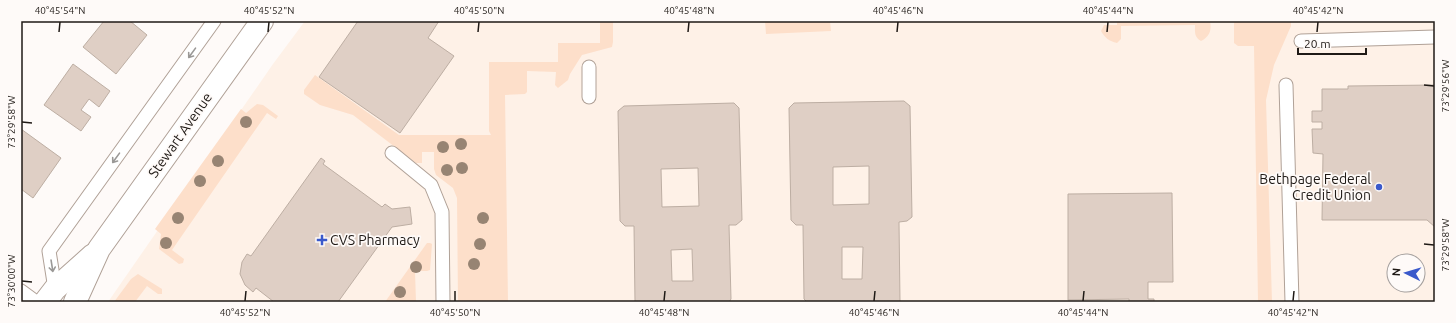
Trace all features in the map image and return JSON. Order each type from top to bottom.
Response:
[{"type":"main road","name":"Stewart Avenue","points":[[75,302],[99,249],[262,21]]},
{"type":"main road","name":"Stewart Avenue","points":[[50,295],[99,249]]},
{"type":"lane","points":[[50,295],[49,251],[214,21]]},
{"type":"lane","points":[[1301,41],[1435,37]]},
{"type":"lane","points":[[588,67],[589,97]]},
{"type":"lane","points":[[1286,85],[1292,302]]},
{"type":"lane","points":[[392,153],[431,185],[442,212],[443,302]]},
{"type":"lane","points":[[21,291],[36,302]]},
{"type":"shaded area","points":[[305,21],[1435,21],[1435,302],[108,302],[273,64]]},
{"type":"shaded area","points":[[600,21],[613,21],[612,47],[582,55],[568,80],[558,88],[555,85],[556,72],[527,71],[527,92],[525,94],[505,95],[508,302],[458,302],[457,198],[453,188],[436,175],[434,169],[434,152],[422,152],[422,163],[416,163],[353,115],[320,105],[304,94],[304,90],[315,75],[399,135],[491,135],[489,131],[489,62],[558,62],[558,43],[600,43]]},
{"type":"shaded area","points":[[765,21],[830,21],[831,31],[766,34]]},
{"type":"shaded area","points":[[1117,21],[1210,21],[1211,28],[1208,36],[1201,41],[1196,36],[1195,25],[1121,26],[1121,39],[1117,43],[1104,36],[1101,31],[1104,25],[1117,25]]},
{"type":"shaded area","points":[[1235,21],[1291,21],[1291,26],[1274,65],[1266,100],[1272,302],[1258,302],[1254,46],[1238,46],[1234,43]]},
{"type":"shaded area","points":[[257,104],[263,105],[278,116],[276,119],[267,113],[172,250],[184,259],[183,263],[179,264],[159,249],[161,234],[155,229],[241,109],[246,113]]},
{"type":"shaded area","points":[[427,243],[432,244],[430,270],[415,271],[416,302],[385,302]]},
{"type":"shaded area","points":[[138,274],[162,289],[162,294],[158,294],[147,286],[135,302],[114,302],[131,279]]},
{"type":"building","points":[[104,21],[130,21],[147,35],[116,74],[83,47]]},
{"type":"building","points":[[358,21],[439,21],[428,38],[454,56],[400,133],[319,77]]},
{"type":"building","points":[[73,64],[110,91],[99,107],[89,99],[81,110],[91,117],[81,131],[44,105]]},
{"type":"building","name":"Bethpage Federal Credit Union","points":[[1435,85],[1435,227],[1427,220],[1322,220],[1323,154],[1313,153],[1312,129],[1322,129],[1322,122],[1312,122],[1312,111],[1322,111],[1322,89],[1348,89],[1348,86]]},
{"type":"building","points":[[904,101],[910,106],[912,217],[907,221],[899,222],[900,302],[807,302],[804,299],[803,225],[796,225],[791,220],[789,108],[794,103]],"holes":[[[869,166],[869,204],[833,205],[833,167]],[[842,247],[863,247],[862,279],[842,279]]]},
{"type":"building","points":[[734,103],[739,108],[742,220],[736,225],[729,225],[731,299],[729,302],[635,302],[634,226],[625,226],[620,221],[618,111],[624,106]],"holes":[[[698,168],[699,206],[662,207],[661,169]],[[692,249],[693,281],[672,281],[671,250]]]},
{"type":"building","points":[[21,129],[61,158],[33,198],[21,189]]},
{"type":"building","name":"CVS Pharmacy","points":[[321,158],[325,161],[323,164],[382,207],[385,204],[392,209],[410,207],[412,224],[392,227],[338,302],[274,302],[256,288],[253,292],[245,285],[240,274],[242,262],[247,254],[251,256]]},
{"type":"building","points":[[1172,193],[1173,282],[1148,282],[1148,299],[1154,299],[1154,302],[1129,302],[1129,299],[1068,300],[1068,194]]},
{"type":"place","name":"Bethpage Federal Credit Union","points":[[1379,187]]},
{"type":"place","name":"CVS Pharmacy","points":[[322,240]]}]
